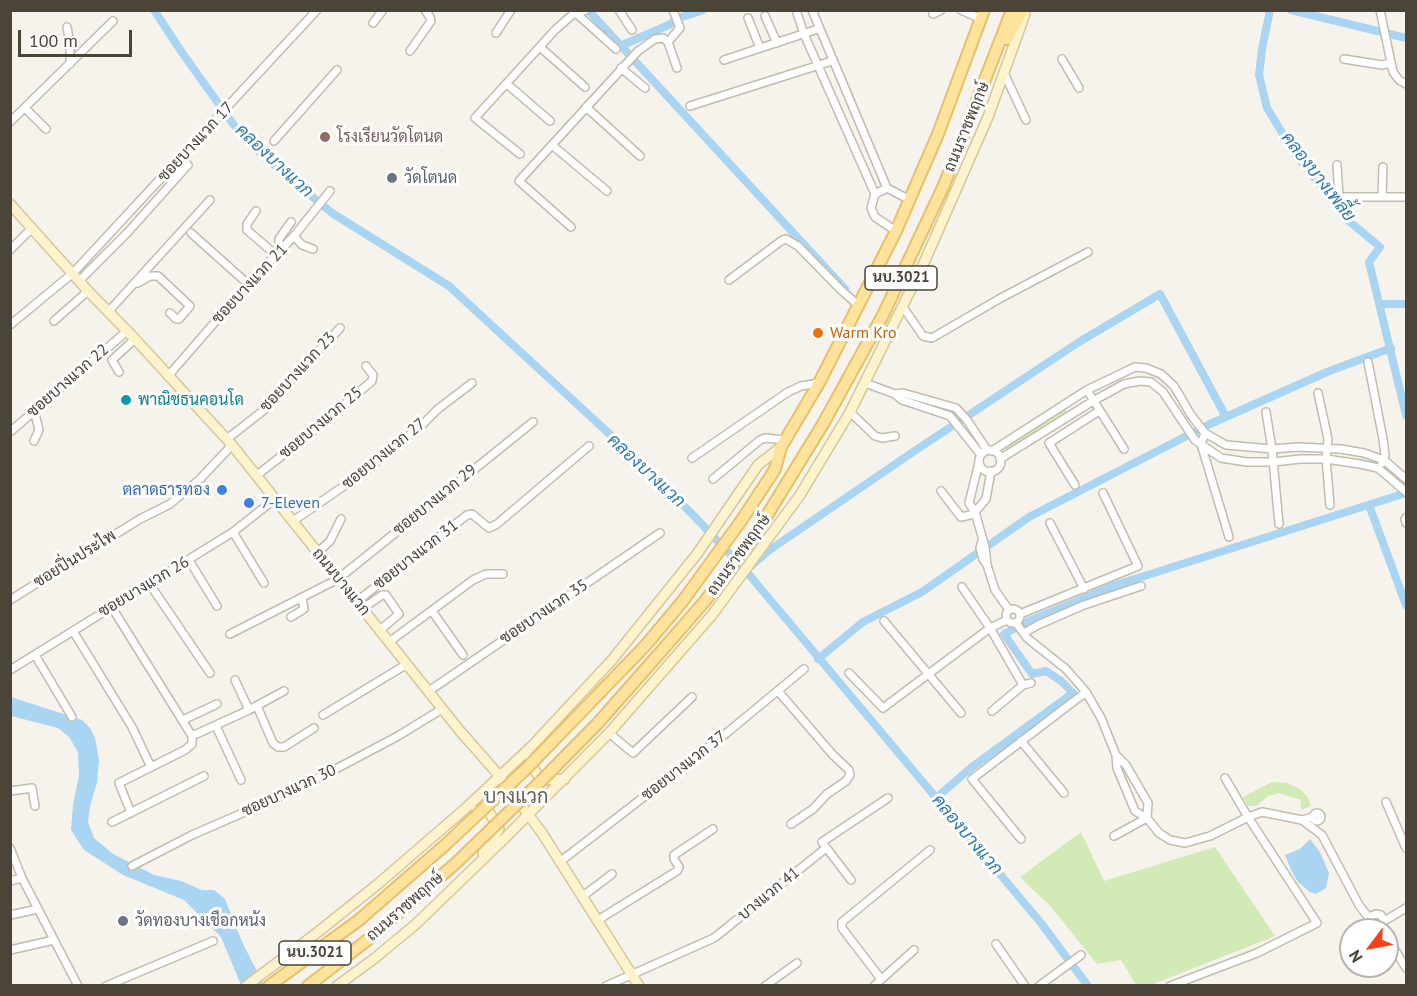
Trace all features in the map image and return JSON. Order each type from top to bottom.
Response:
[{"type":"main road","name":"ถนนราชพฤกษ์","points":[[308,986],[370,938],[456,863],[542,780],[598,723],[705,601],[758,530],[818,433],[883,315],[944,185],[1012,10]]},
{"type":"main road","name":"ถนนราชพฤกษ์","points":[[337,986],[416,924],[609,733],[686,645],[738,580],[800,495],[850,412],[947,215],[1004,73],[1024,10]]},
{"type":"main road","points":[[987,78],[1024,10]]},
{"type":"main road","name":"ถนนราชพฤกษ์","points":[[270,985],[360,920],[444,846],[534,761],[645,646],[682,602],[770,477],[783,444],[819,383],[859,306],[910,200],[983,15]]},
{"type":"main road","name":"ถนนบางแวก","points":[[10,204],[230,442],[442,709],[500,777],[561,861],[639,986]]},
{"type":"main road","name":"ถนนราชพฤกษ์","points":[[246,986],[374,888],[531,747],[612,660],[697,554],[758,465],[783,444]]},
{"type":"main road","points":[[531,747],[530,764],[538,776],[544,780],[565,779]]},
{"type":"main road","points":[[438,832],[471,812],[481,809],[489,812],[499,829],[471,871]]},
{"type":"street","points":[[373,23],[383,10]]},
{"type":"street","points":[[410,51],[431,21],[425,10]]},
{"type":"street","points":[[496,33],[512,10]]},
{"type":"street","points":[[619,10],[632,30]]},
{"type":"street","points":[[796,10],[804,34],[875,194],[871,208],[875,217],[896,231]]},
{"type":"street","points":[[812,10],[818,29],[887,188],[910,200]]},
{"type":"street","points":[[933,14],[941,10]]},
{"type":"street","points":[[961,10],[983,15]]},
{"type":"street","points":[[1386,10],[1380,11],[1390,63],[1399,80],[1407,84]]},
{"type":"street","name":"ซอยบางแวก 17","points":[[76,277],[316,11]]},
{"type":"street","points":[[520,154],[475,118],[570,16],[582,12],[616,49]]},
{"type":"street","points":[[668,42],[680,28],[675,12]]},
{"type":"street","points":[[765,16],[777,43]]},
{"type":"street","points":[[748,18],[760,48]]},
{"type":"street","points":[[10,122],[113,21]]},
{"type":"street","points":[[67,27],[70,64]]},
{"type":"street","points":[[724,60],[818,29]]},
{"type":"street","points":[[571,227],[519,181],[638,51],[656,39],[663,38],[668,42],[677,68]]},
{"type":"street","points":[[540,47],[585,87]]},
{"type":"street","points":[[1344,58],[1382,65],[1390,63]]},
{"type":"street","points":[[1062,59],[1079,88]]},
{"type":"street","points":[[690,106],[832,61]]},
{"type":"street","points":[[621,68],[645,88]]},
{"type":"street","points":[[274,141],[337,70]]},
{"type":"street","points":[[1004,73],[1026,120]]},
{"type":"street","points":[[507,84],[550,121]]},
{"type":"street","points":[[586,107],[640,156]]},
{"type":"street","points":[[25,108],[46,129]]},
{"type":"street","points":[[552,145],[607,191]]},
{"type":"street","points":[[10,325],[76,277],[128,232],[188,165]]},
{"type":"street","points":[[1337,165],[1340,197],[1407,197]]},
{"type":"street","points":[[1382,196],[1383,166]]},
{"type":"street","points":[[875,194],[887,188]]},
{"type":"street","name":"ซอยบางแวก 21","points":[[169,375],[248,284],[294,236],[330,191]]},
{"type":"street","points":[[108,312],[210,200]]},
{"type":"street","points":[[256,211],[247,224],[247,230],[279,252]]},
{"type":"street","points":[[279,252],[279,239],[291,222]]},
{"type":"street","points":[[10,250],[32,228]]},
{"type":"street","points":[[191,233],[248,284]]},
{"type":"street","points":[[294,236],[302,245],[313,249]]},
{"type":"street","points":[[729,280],[786,239],[798,246],[859,306]]},
{"type":"street","points":[[903,307],[923,336],[932,338],[999,298],[1088,252]]},
{"type":"street","points":[[132,286],[150,276],[161,278],[190,306],[179,319],[170,313]]},
{"type":"street","points":[[54,321],[88,291]]},
{"type":"street","name":"ซอยบางแวก 23","points":[[140,519],[170,504],[186,492],[230,442],[264,410],[340,328]]},
{"type":"street","name":"ซอยบางแวก 22","points":[[10,432],[127,331]]},
{"type":"street","points":[[119,372],[112,360],[135,339]]},
{"type":"street","points":[[1368,363],[1383,439],[1384,460],[1378,468]]},
{"type":"street","name":"ซอยบางแวก 25","points":[[256,476],[372,381],[374,375],[366,366]]},
{"type":"street","points":[[1009,610],[995,590],[975,513],[969,503],[985,454],[1087,390],[1135,367],[1146,368],[1161,374],[1174,386],[1205,433],[1226,446],[1272,449],[1327,447],[1364,453],[1384,460],[1404,477]]},
{"type":"street","points":[[895,394],[903,393],[956,408],[967,420],[985,454],[982,468],[991,471],[997,469],[1000,459],[1124,384],[1140,381],[1151,382],[1163,392],[1198,442],[1221,458],[1248,462],[1326,459],[1378,468],[1407,492]]},
{"type":"street","name":"ซอยบางแวก 27","points":[[292,521],[360,476],[472,383]]},
{"type":"street","points":[[693,458],[788,392],[801,386],[819,383]]},
{"type":"street","points":[[865,383],[895,394],[902,400],[950,416],[985,454]]},
{"type":"street","points":[[1087,390],[1124,449]]},
{"type":"street","points":[[1318,393],[1328,439],[1326,459],[1330,505]]},
{"type":"street","points":[[34,410],[39,430],[34,441]]},
{"type":"street","points":[[1075,484],[1049,443],[1099,411]]},
{"type":"street","points":[[850,412],[875,436],[882,438],[895,436]]},
{"type":"street","points":[[1266,412],[1280,524]]},
{"type":"street","name":"ซอยบางแวก 29","points":[[230,634],[338,579],[533,422]]},
{"type":"street","points":[[1198,442],[1205,433]]},
{"type":"street","points":[[713,479],[760,440],[765,438],[783,444]]},
{"type":"street","points":[[1198,442],[1228,537]]},
{"type":"street","name":"ซอยบางแวก 31","points":[[359,606],[467,515],[472,514],[489,528],[497,524],[589,446]]},
{"type":"street","points":[[985,454],[997,453],[1000,459]]},
{"type":"street","points":[[941,491],[961,517],[975,513],[986,499],[991,471]]},
{"type":"street","points":[[1020,614],[1138,566],[1103,493]]},
{"type":"street","name":"ซอยบางแวก 26","points":[[10,670],[233,532],[275,499]]},
{"type":"street","points":[[1407,518],[1405,519],[1407,523]]},
{"type":"street","name":"ซอยปิ่นประไพ","points":[[10,600],[140,519]]},
{"type":"street","points":[[317,553],[330,541],[341,519]]},
{"type":"street","points":[[1050,523],[1084,589]]},
{"type":"street","points":[[233,532],[264,583]]},
{"type":"street","name":"ซอยบางแวก 35","points":[[429,691],[660,533]]},
{"type":"street","points":[[189,560],[217,606]]},
{"type":"street","points":[[389,642],[480,576],[491,573],[503,574]]},
{"type":"street","points":[[149,583],[210,673]]},
{"type":"street","points":[[1024,633],[1084,605],[1141,586]]},
{"type":"street","points":[[962,587],[1027,684],[992,711]]},
{"type":"street","points":[[359,606],[382,595],[386,596],[399,614],[380,630]]},
{"type":"street","points":[[291,618],[304,609],[302,598]]},
{"type":"street","points":[[111,606],[192,736],[190,747],[119,783],[131,813]]},
{"type":"street","points":[[1020,614],[1015,609],[1009,610],[1005,616],[1011,623],[1016,623],[1024,633],[1066,669],[1086,692],[1101,718],[1116,755],[1117,768],[1135,811],[1147,818],[1159,833],[1170,840],[1185,843],[1210,836],[1262,812],[1302,820],[1316,819],[1359,905],[1369,918],[1373,914],[1378,914],[1382,918]]},
{"type":"street","points":[[432,611],[463,656]]},
{"type":"street","points":[[1016,623],[1020,614]]},
{"type":"street","points":[[849,673],[883,708],[990,628],[1007,620]]},
{"type":"street","points":[[884,621],[961,713]]},
{"type":"street","points":[[73,631],[132,728],[151,767]]},
{"type":"street","points":[[35,655],[72,717]]},
{"type":"street","points":[[323,715],[407,664]]},
{"type":"street","name":"ซอยบางแวก 37","points":[[561,861],[729,731],[804,669]]},
{"type":"street","points":[[235,680],[249,710]]},
{"type":"street","points":[[778,690],[833,755],[849,770],[850,775],[846,781],[826,794],[816,807],[791,824]]},
{"type":"street","points":[[192,736],[284,691]]},
{"type":"street","points":[[1022,839],[972,779],[1086,692]]},
{"type":"street","points":[[609,733],[633,753],[692,697]]},
{"type":"street","points":[[183,720],[217,704]]},
{"type":"street","points":[[257,706],[273,742],[278,747],[284,747],[314,728]]},
{"type":"street","name":"ซอยบางแวก 30","points":[[132,866],[192,835],[293,791],[351,762],[442,709]]},
{"type":"street","points":[[216,726],[241,780]]},
{"type":"street","points":[[1021,741],[1064,794]]},
{"type":"street","points":[[1116,755],[1125,765],[1148,803],[1147,818]]},
{"type":"street","points":[[111,822],[204,776]]},
{"type":"street","points":[[1170,986],[1257,953],[1317,923],[1225,778]]},
{"type":"street","points":[[10,791],[32,788],[35,806]]},
{"type":"street","points":[[1128,795],[1140,789]]},
{"type":"street","name":"บางแวก 41","points":[[606,986],[714,938],[826,848],[822,842],[888,798]]},
{"type":"street","points":[[1386,802],[1407,848]]},
{"type":"street","points":[[1114,837],[1147,818]]},
{"type":"street","points":[[1302,820],[1322,835]]},
{"type":"street","points":[[598,920],[677,871],[679,867],[674,855],[713,829]]},
{"type":"street","points":[[10,848],[22,878],[78,986]]},
{"type":"street","points":[[826,848],[850,880]]},
{"type":"street","points":[[881,980],[842,928],[842,922],[930,850]]},
{"type":"street","points":[[583,896],[612,874]]},
{"type":"street","points":[[10,881],[22,878]]},
{"type":"street","points":[[1393,918],[1407,908]]},
{"type":"street","points":[[10,915],[38,909]]},
{"type":"street","points":[[10,950],[54,940]]},
{"type":"street","points":[[106,986],[213,942]]},
{"type":"street","points":[[996,944],[1025,986]]},
{"type":"street","points":[[874,986],[914,950]]},
{"type":"street","points":[[1039,986],[1082,955]]},
{"type":"street","points":[[765,986],[797,963]]},
{"type":"green space","points":[[1065,408],[1067,412],[1006,450],[1004,447]]},
{"type":"green space","points":[[1272,782],[1287,783],[1300,789],[1308,798],[1311,806],[1301,810],[1301,800],[1279,793],[1268,796],[1256,806],[1248,806],[1243,797]]},
{"type":"green space","points":[[1081,832],[1104,881],[1215,847],[1275,936],[1151,985],[1136,985],[1121,960],[1097,964],[1051,907],[1020,877]]},
{"type":"water","points":[[11,697],[82,720],[90,728],[95,738],[99,760],[97,783],[88,822],[94,838],[113,854],[154,875],[181,881],[202,890],[214,890],[225,899],[243,944],[264,985],[241,985],[221,937],[184,900],[123,875],[84,850],[71,830],[79,775],[78,752],[69,737],[58,728],[11,716]]},
{"type":"water","points":[[1310,839],[1320,852],[1329,873],[1326,888],[1316,894],[1298,882],[1285,855],[1300,849]]},
{"type":"waterway","name":"คลองบางแวก","points":[[154,10],[236,128],[263,156],[332,213],[449,286],[641,463],[694,516],[746,571],[1041,923],[1088,986]]},
{"type":"waterway","points":[[588,10],[845,289]]},
{"type":"waterway","points":[[620,46],[671,24],[676,19],[703,10]]},
{"type":"waterway","name":"คลองบางเพลี้ย","points":[[1270,10],[1259,75],[1267,108],[1295,154],[1350,222],[1380,247],[1369,262],[1406,415]]},
{"type":"waterway","points":[[1291,10],[1406,38]]},
{"type":"waterway","points":[[750,567],[768,551],[913,452],[1079,342],[1160,294],[1226,417]]},
{"type":"waterway","points":[[1379,304],[1406,304]]},
{"type":"waterway","points":[[818,659],[863,622],[922,592],[1029,517],[1210,424],[1327,372],[1391,348]]},
{"type":"waterway","points":[[936,798],[972,767],[1073,693],[1046,671],[1032,674],[1004,634],[1029,621],[1116,585],[1406,493]]},
{"type":"waterway","name":"คลองบางเพลี้ย","points":[[1369,505],[1406,605]]},
{"type":"place","name":"โรงเรียนวัดโตนด","points":[[325,137]]},
{"type":"place","name":"วัดโตนด","points":[[392,178]]},
{"type":"place","name":"Warm Kro","points":[[818,333]]},
{"type":"place","name":"พาณิชธนคอนโด","points":[[126,400]]},
{"type":"place","name":"ตลาดธารทอง","points":[[222,490]]},
{"type":"place","name":"7-Eleven","points":[[249,503]]},
{"type":"place","name":"วัดทองบางเชือกหนัง","points":[[123,921]]},
{"type":"district","name":"บางแวก","points":[[516,797]]}]
